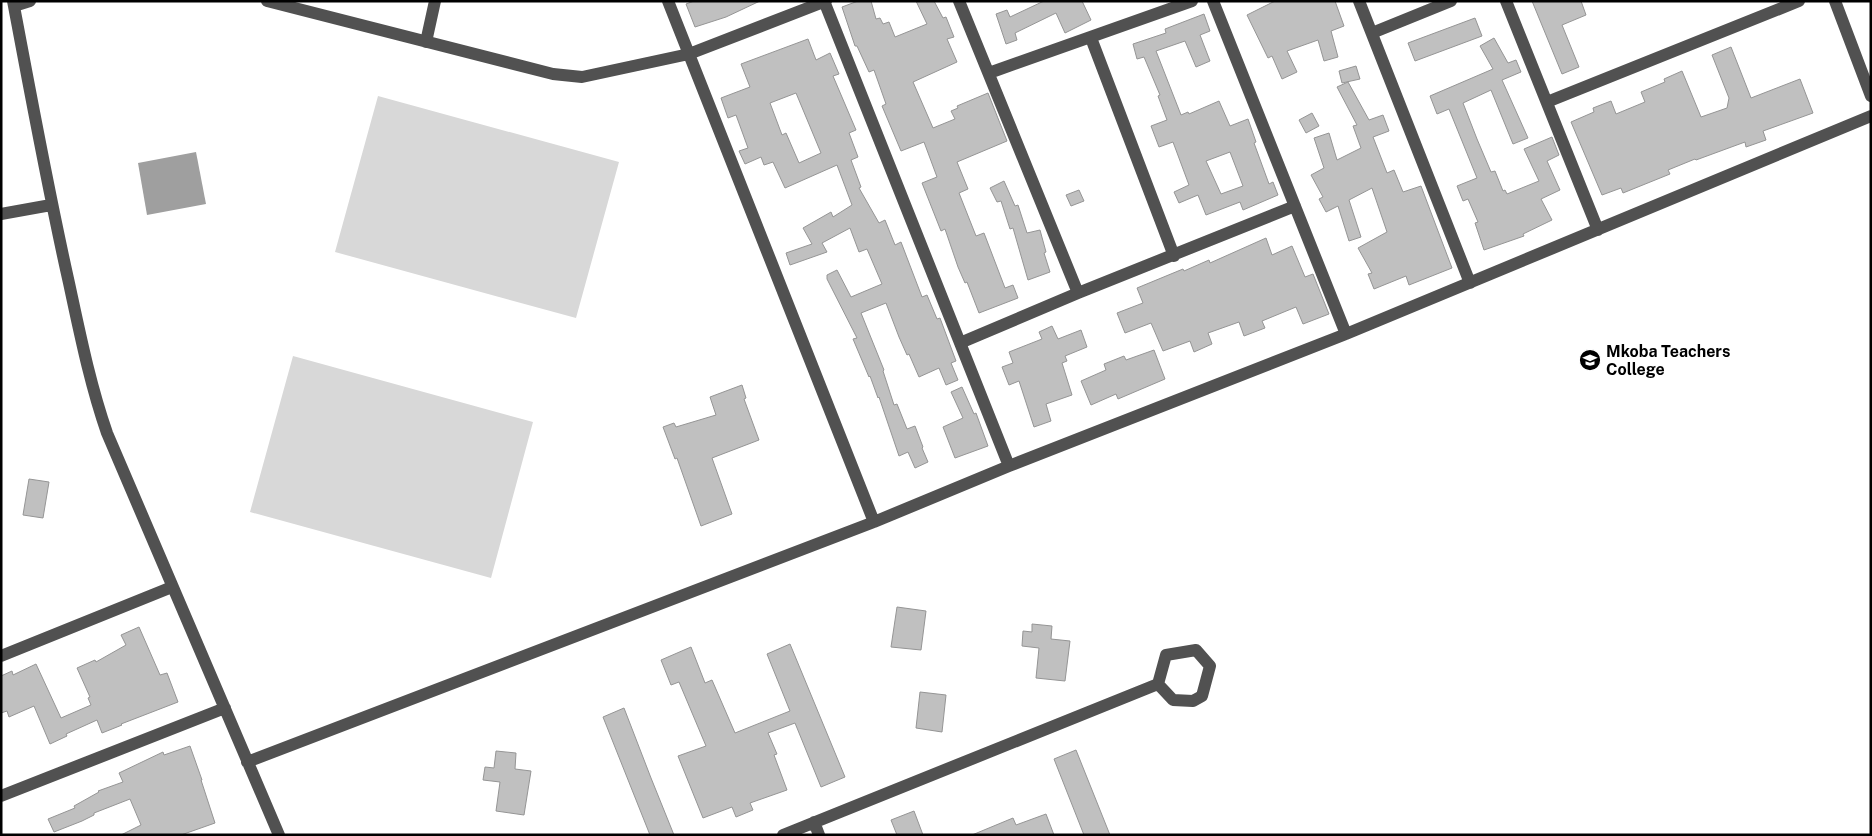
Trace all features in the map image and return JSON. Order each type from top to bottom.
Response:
[{"type":"street","points":[[30,1],[14,4],[51,205],[98,407],[107,433],[279,835]]},
{"type":"street","points":[[267,1],[553,74],[573,77],[582,77],[689,54],[825,2],[1009,466]]},
{"type":"street","points":[[426,42],[435,1]]},
{"type":"street","points":[[668,1],[874,522]]},
{"type":"street","points":[[959,1],[1078,293]]},
{"type":"street","points":[[989,73],[1192,1]]},
{"type":"street","points":[[1213,1],[1346,334]]},
{"type":"street","points":[[1359,1],[1470,283]]},
{"type":"street","points":[[1372,33],[1451,1]]},
{"type":"street","points":[[1506,1],[1598,230]]},
{"type":"street","points":[[1547,102],[1798,1]]},
{"type":"street","points":[[1835,1],[1871,96]]},
{"type":"street","points":[[1091,38],[1174,256]]},
{"type":"street","points":[[247,762],[874,522],[1009,466],[1346,334],[1871,116]]},
{"type":"street","points":[[1,214],[51,205]]},
{"type":"street","points":[[960,343],[1078,293],[1295,206]]},
{"type":"street","points":[[1,656],[172,586]]},
{"type":"street","points":[[1196,650],[1210,666],[1202,696],[1193,702],[1173,700],[1158,684],[1166,655],[1196,650]]},
{"type":"street","points":[[782,835],[1158,684]]},
{"type":"street","points":[[1,796],[225,708]]},
{"type":"street","points":[[814,822],[819,835]]},
{"type":"shaded area","points":[[378,96],[619,162],[576,318],[335,252]]},
{"type":"shaded area","points":[[196,152],[206,204],[147,215],[138,163]]},
{"type":"shaded area","points":[[293,356],[533,422],[491,578],[250,512]]},
{"type":"building","points":[[694,1],[760,1],[726,17],[695,27],[686,4]]},
{"type":"building","points":[[858,1],[871,1],[876,19],[880,18],[883,24],[889,22],[895,37],[927,24],[916,1],[934,1],[943,18],[946,17],[954,37],[947,39],[957,62],[913,82],[933,128],[955,119],[951,111],[958,108],[957,106],[988,93],[1007,141],[957,162],[968,189],[959,193],[976,236],[984,233],[1005,288],[1013,285],[1018,298],[979,313],[967,282],[965,283],[958,267],[945,229],[941,231],[922,183],[937,177],[924,142],[901,151],[882,106],[886,104],[874,70],[869,72],[857,46],[855,46],[842,7]]},
{"type":"building","points":[[1044,1],[1082,1],[1091,20],[1065,33],[1056,13],[1015,33],[1017,40],[1006,44],[996,14],[1007,10],[1010,17]]},
{"type":"building","points":[[1275,1],[1335,1],[1344,26],[1331,31],[1338,57],[1324,61],[1318,40],[1287,51],[1297,72],[1282,79],[1272,56],[1268,58],[1247,15]]},
{"type":"building","points":[[1532,1],[1581,1],[1586,15],[1562,25],[1579,67],[1562,74]]},
{"type":"building","points":[[1204,14],[1210,31],[1200,35],[1210,61],[1196,67],[1185,41],[1156,51],[1181,115],[1188,112],[1189,114],[1219,101],[1230,126],[1248,119],[1256,142],[1254,143],[1269,184],[1273,182],[1278,195],[1243,210],[1240,202],[1206,215],[1198,195],[1179,203],[1174,192],[1189,185],[1173,142],[1159,147],[1151,126],[1167,120],[1158,96],[1160,95],[1144,57],[1137,59],[1133,44],[1166,33],[1165,29]],"holes":[[[1230,152],[1243,186],[1221,194],[1206,161]]]},
{"type":"building","points":[[1475,18],[1482,36],[1415,61],[1408,43]]},
{"type":"building","points":[[1494,38],[1508,63],[1516,60],[1521,72],[1502,80],[1528,138],[1513,144],[1491,90],[1463,103],[1491,172],[1495,171],[1503,191],[1505,190],[1507,194],[1539,181],[1524,149],[1552,137],[1559,155],[1547,161],[1560,190],[1541,199],[1552,220],[1523,234],[1524,236],[1484,250],[1475,223],[1478,222],[1468,199],[1463,201],[1457,186],[1477,178],[1449,109],[1437,114],[1430,96],[1493,69],[1480,46]]},
{"type":"building","points":[[808,39],[816,60],[830,53],[839,74],[833,76],[856,130],[849,133],[858,157],[851,160],[861,187],[859,188],[879,223],[885,220],[895,245],[901,242],[922,297],[927,295],[937,319],[940,318],[956,361],[951,363],[958,380],[946,385],[939,368],[919,377],[909,354],[907,355],[886,303],[861,313],[884,370],[894,405],[897,404],[907,429],[915,426],[923,447],[928,462],[915,468],[908,452],[899,456],[879,397],[853,339],[857,338],[827,279],[827,275],[837,270],[851,297],[882,284],[867,249],[859,252],[850,228],[822,243],[827,252],[790,265],[786,253],[812,244],[803,228],[831,212],[833,217],[852,205],[837,165],[785,188],[773,162],[764,165],[761,157],[745,164],[739,151],[748,148],[736,115],[728,118],[721,98],[750,87],[741,64]],"holes":[[[796,93],[821,153],[799,163],[786,133],[782,135],[770,103]]]},
{"type":"building","points":[[1731,47],[1751,98],[1800,79],[1813,113],[1763,131],[1766,140],[1746,147],[1745,142],[1695,159],[1668,170],[1670,174],[1623,193],[1621,188],[1602,195],[1571,122],[1594,112],[1593,108],[1611,101],[1616,114],[1645,102],[1641,92],[1665,82],[1664,79],[1682,71],[1701,117],[1727,108],[1729,98],[1712,55]]},
{"type":"building","points":[[1356,66],[1360,79],[1342,83],[1339,71]]},
{"type":"building","points":[[1348,82],[1369,120],[1383,115],[1389,131],[1373,137],[1387,173],[1394,170],[1403,192],[1421,186],[1452,268],[1409,285],[1406,276],[1374,289],[1368,274],[1372,273],[1358,248],[1387,232],[1372,188],[1349,200],[1361,237],[1349,241],[1338,206],[1326,212],[1319,199],[1323,197],[1311,175],[1324,168],[1314,138],[1329,133],[1337,160],[1361,148],[1353,126],[1357,125],[1337,87]]},
{"type":"building","points":[[1312,113],[1319,126],[1306,133],[1299,120]]},
{"type":"building","points":[[1004,181],[1015,206],[1018,205],[1027,233],[1040,230],[1050,272],[1028,280],[1013,228],[1010,229],[1001,201],[997,202],[990,188]]},
{"type":"building","points":[[1079,190],[1084,201],[1071,206],[1066,195]]},
{"type":"building","points":[[1266,238],[1272,255],[1292,246],[1305,277],[1313,274],[1329,314],[1303,324],[1296,307],[1262,321],[1265,328],[1244,336],[1239,322],[1208,333],[1212,344],[1194,352],[1190,341],[1163,351],[1151,323],[1125,333],[1117,313],[1143,303],[1137,288],[1209,260],[1210,263]]},
{"type":"building","points":[[1052,326],[1058,339],[1081,330],[1087,347],[1065,356],[1067,361],[1062,363],[1072,395],[1046,404],[1051,421],[1034,427],[1019,381],[1009,385],[1002,367],[1013,363],[1009,352],[1042,339],[1039,332]]},
{"type":"building","points":[[1154,350],[1165,379],[1118,399],[1116,394],[1091,405],[1081,381],[1106,370],[1104,364],[1124,356],[1126,360]]},
{"type":"building","points":[[742,385],[746,398],[744,399],[759,440],[712,458],[732,514],[701,526],[677,458],[675,459],[663,427],[674,423],[676,427],[716,415],[710,397]]},
{"type":"building","points":[[962,387],[974,414],[976,413],[988,446],[955,458],[943,427],[963,418],[951,392]]},
{"type":"building","points":[[29,479],[49,482],[43,518],[23,515]]},
{"type":"building","points":[[897,607],[926,611],[921,650],[891,647]]},
{"type":"building","points":[[1032,624],[1052,626],[1051,639],[1070,641],[1065,681],[1036,678],[1039,648],[1022,646],[1023,631],[1032,632]]},
{"type":"building","points":[[139,627],[160,675],[167,673],[178,702],[102,733],[97,720],[66,734],[67,736],[50,744],[34,706],[9,717],[7,711],[1,713],[1,676],[12,671],[13,675],[36,664],[61,718],[91,705],[88,698],[90,697],[77,668],[95,660],[96,662],[126,645],[121,635]]},
{"type":"building","points":[[790,644],[845,777],[821,787],[795,723],[768,733],[777,754],[774,755],[787,790],[750,803],[753,810],[736,817],[732,807],[703,818],[678,756],[706,746],[679,682],[671,685],[661,660],[691,647],[705,683],[712,680],[735,733],[790,711],[767,654]]},
{"type":"building","points":[[920,692],[946,695],[942,732],[916,728]]},
{"type":"building","points":[[624,708],[674,835],[650,835],[603,717]]},
{"type":"building","points":[[190,746],[215,823],[181,835],[121,835],[141,825],[130,799],[54,832],[48,819],[75,808],[74,806],[98,791],[123,782],[119,773],[163,752],[164,755]]},
{"type":"building","points":[[1076,750],[1110,835],[1084,835],[1054,759]]},
{"type":"building","points":[[496,751],[516,753],[515,769],[531,771],[524,815],[496,811],[500,782],[483,780],[485,767],[494,768]]},
{"type":"building","points":[[914,811],[923,835],[897,835],[891,820]]},
{"type":"building","points":[[1046,814],[1054,835],[972,835],[1013,818],[1016,825]]},
{"type":"place","name":"Mkoba Teachers College","points":[[1590,360]]}]
